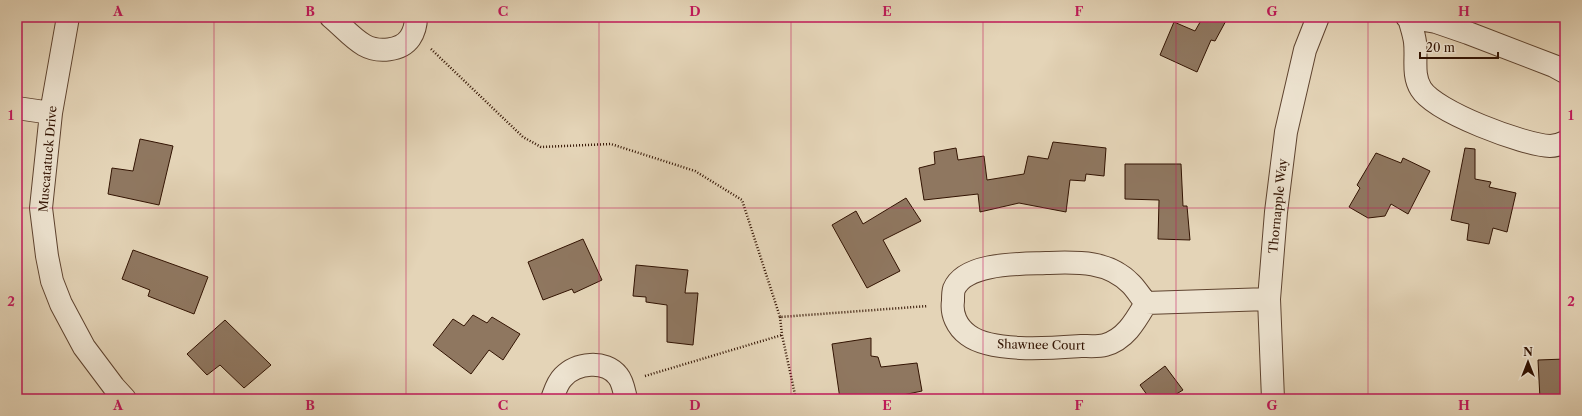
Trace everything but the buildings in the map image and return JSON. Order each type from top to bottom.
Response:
[{"type":"street","name":"Muscatatuck Drive","points":[[68,17],[51,113],[41,208],[52,281],[84,347],[114,387],[126,399]]},
{"type":"street","points":[[331,17],[365,46],[379,50],[390,50],[410,39],[415,24]]},
{"type":"street","name":"Thornapple Way","points":[[1273,399],[1269,299],[1276,212],[1286,132],[1305,50],[1318,17]]},
{"type":"street","points":[[1565,72],[1468,33],[1436,22],[1408,18],[1415,42],[1414,65],[1416,77],[1421,89],[1430,99],[1494,132],[1523,141],[1551,146],[1565,142]]},
{"type":"street","points":[[17,108],[51,113]]},
{"type":"street","name":"Shawnee Court","points":[[1078,262],[1108,268],[1121,275],[1131,284],[1146,303],[1133,325],[1122,336],[1104,345],[1055,348],[998,346],[982,342],[968,335],[957,323],[952,309],[954,289],[965,276],[982,269],[1010,264],[1078,262]]},
{"type":"street","points":[[1146,303],[1269,299]]},
{"type":"street","points":[[552,399],[558,384],[564,376],[573,370],[584,366],[597,364],[609,368],[618,376],[624,391]]},
{"type":"path","points":[[415,24],[523,137],[541,147],[611,144],[695,171],[742,200],[780,317],[782,335],[796,399]]},
{"type":"path","points":[[780,317],[953,304]]},
{"type":"path","points":[[624,391],[782,335]]}]
